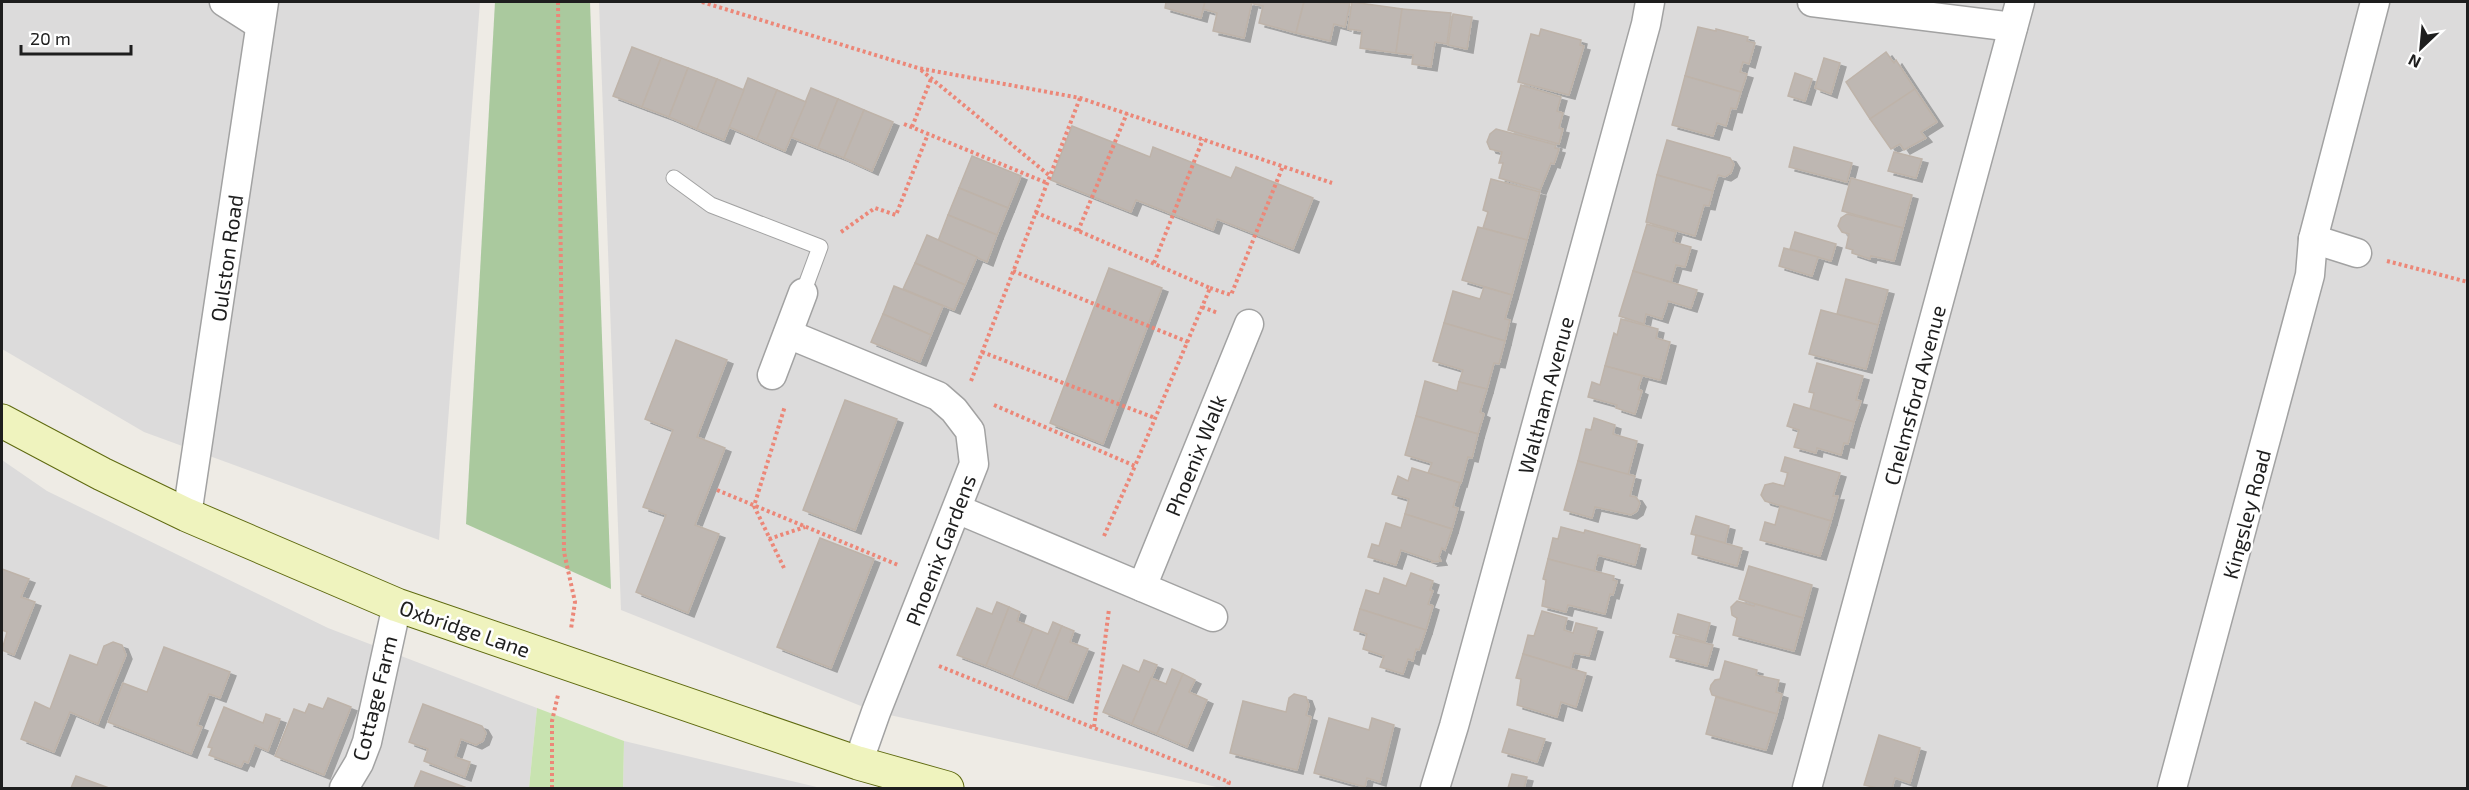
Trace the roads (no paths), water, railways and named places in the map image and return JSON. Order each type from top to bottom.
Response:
[{"type":"street","points":[[224,2],[262,13]]},
{"type":"street","name":"Waltham Avenue","points":[[1435,789],[1643,35],[1650,2]]},
{"type":"street","points":[[1812,2],[2016,14]]},
{"type":"street","name":"Kingsley Road","points":[[2172,789],[2310,275],[2313,239],[2375,2]]},
{"type":"street","name":"Oulston Road","points":[[187,514],[262,13]]},
{"type":"street","name":"Chelmsford Avenue","points":[[1807,789],[2016,14]]},
{"type":"street","points":[[2313,239],[2358,253]]},
{"type":"street","points":[[772,375],[803,293]]},
{"type":"street","name":"Phoenix Walk","points":[[1132,582],[1249,324]]},
{"type":"street","name":"Phoenix Gardens","points":[[788,334],[938,396],[960,401],[970,431],[974,464],[858,763]]},
{"type":"street","name":"Oxbridge Lane","points":[[2,421],[102,474],[187,514],[397,605],[858,763],[947,789]]},
{"type":"street","points":[[957,508],[1213,617]]},
{"type":"street","name":"Cottage Farm","points":[[344,789],[359,763],[367,742],[397,605]]},
{"type":"lane","points":[[674,178],[711,206],[820,247],[803,293]]}]
